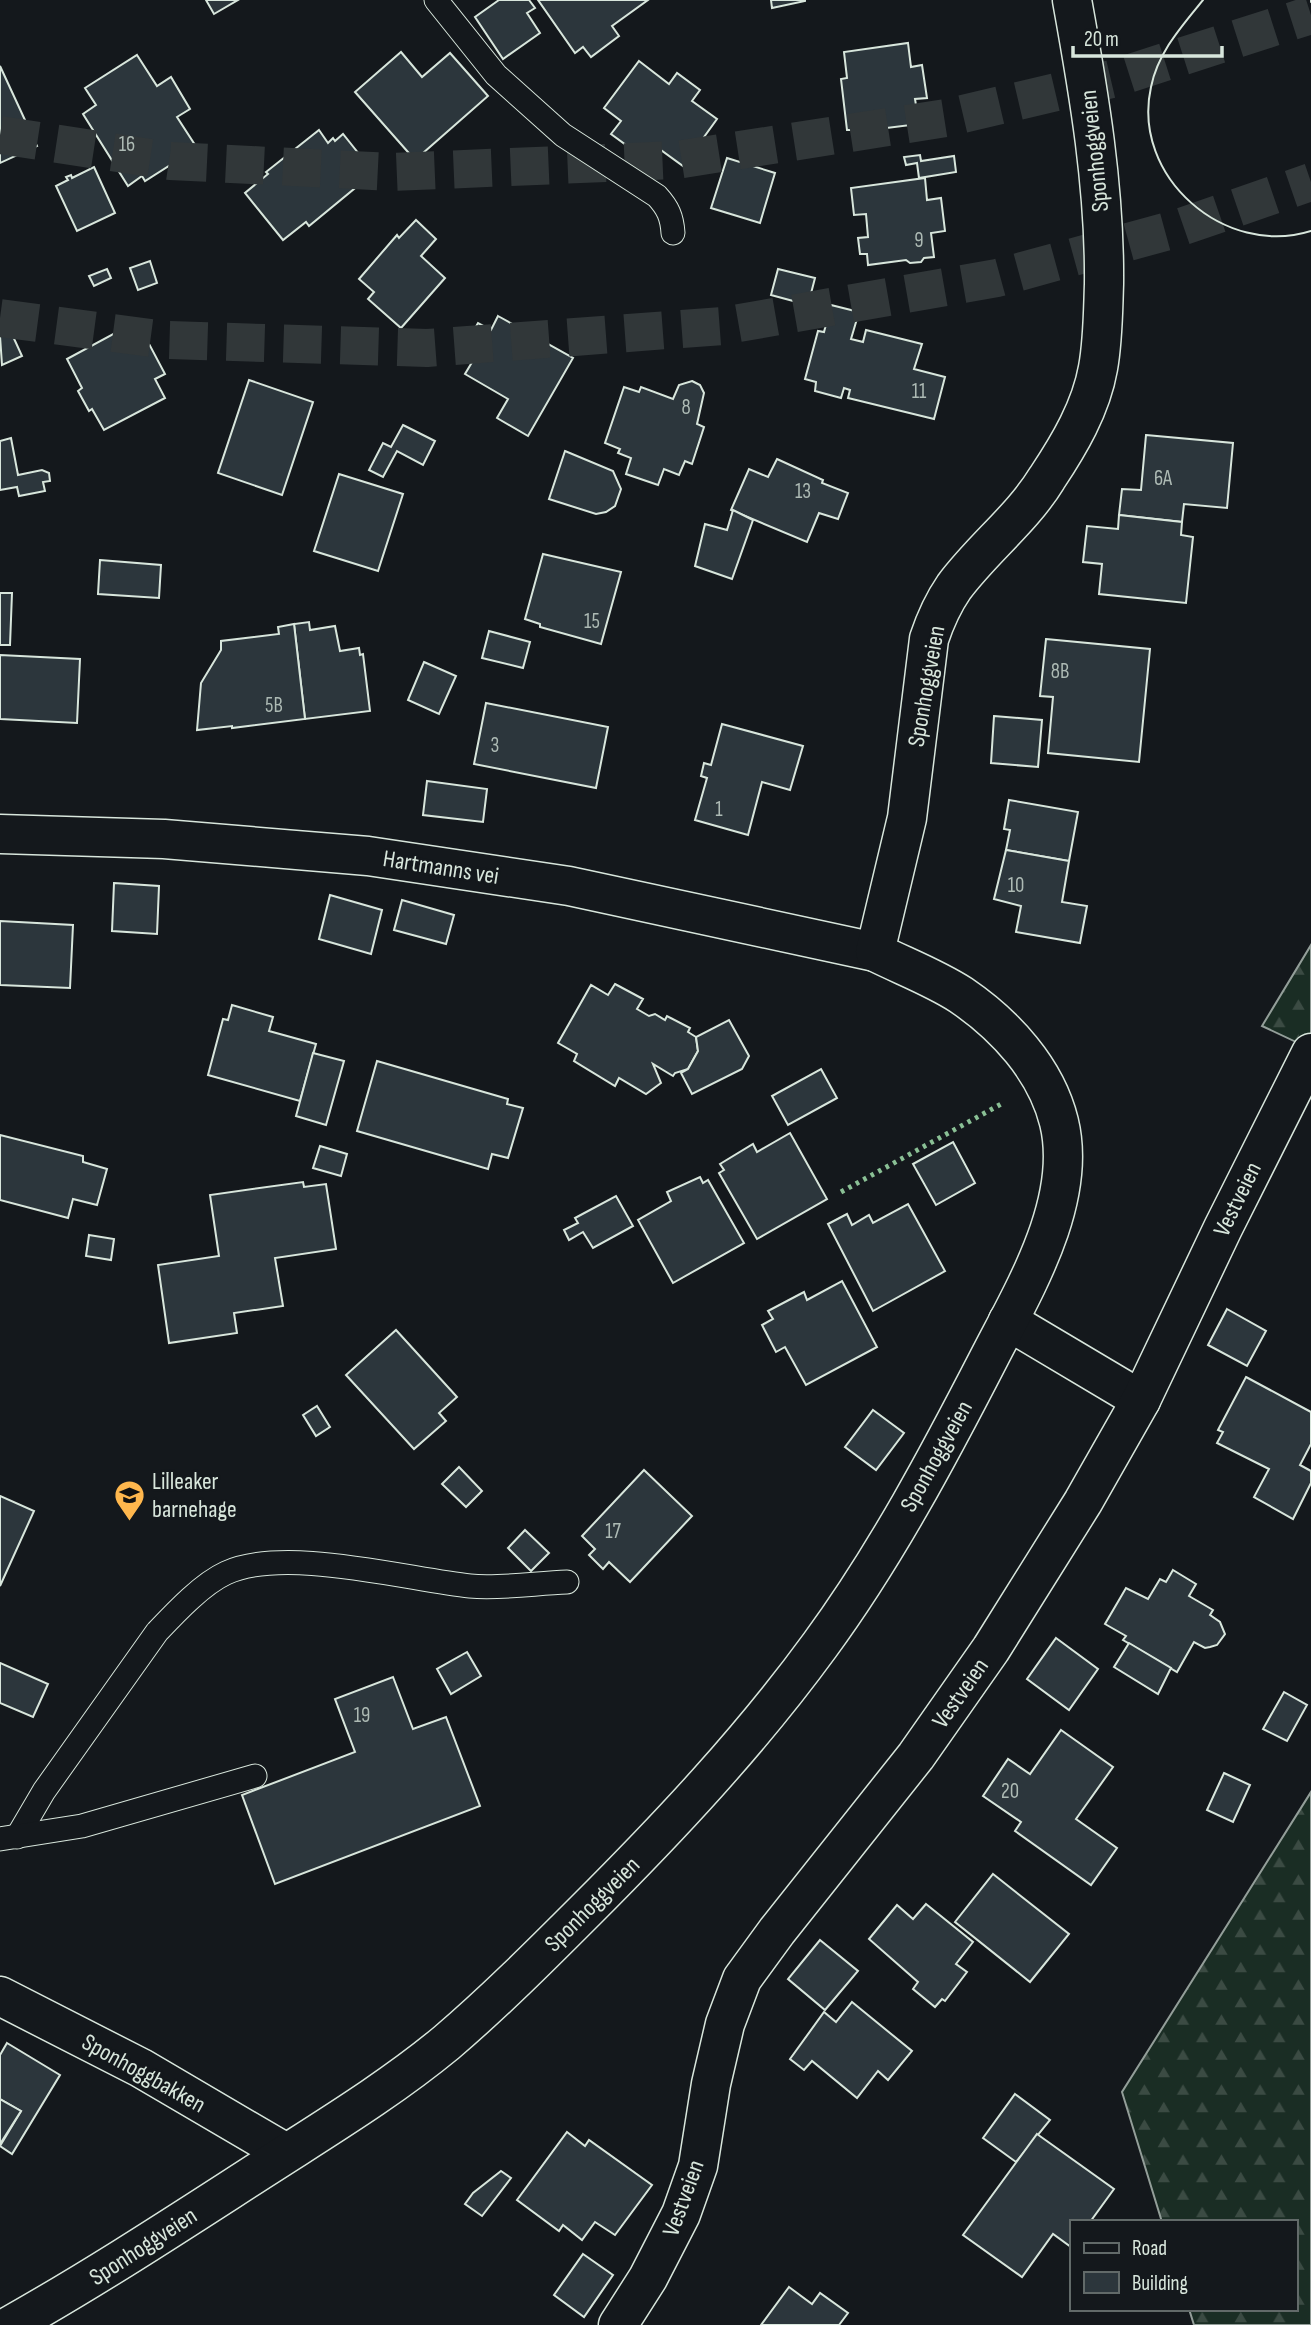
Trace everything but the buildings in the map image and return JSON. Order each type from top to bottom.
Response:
[{"type":"street","name":"Sponhoggveien","points":[[11,2325],[96,2277],[381,2093],[447,2041],[547,1949],[646,1851],[735,1754],[821,1644],[867,1575],[937,1458],[1042,1251],[1059,1198],[1064,1158],[1059,1122],[1047,1087],[1027,1057],[989,1017],[959,994],[875,952],[907,818],[929,639],[938,614],[955,587],[1035,498],[1073,436],[1098,370],[1103,324],[1104,242],[1093,118],[1072,0]]},
{"type":"street","name":"Hartmanns vei","points":[[0,834],[164,839],[368,856],[569,886],[875,952]]},
{"type":"street","name":"Vestveien","points":[[618,2325],[648,2278],[681,2214],[698,2166],[711,2084],[725,2024],[743,1979],[777,1931],[916,1756],[991,1649],[1083,1502],[1141,1400],[1311,1053]]},
{"type":"street","points":[[1008,1321],[1141,1400]]},
{"type":"street","name":"Sponhoggbakken","points":[[0,1996],[141,2068],[286,2154]]},
{"type":"lane","points":[[436,0],[496,75],[563,135],[657,196],[667,207],[673,233]]},
{"type":"lane","points":[[8,1838],[157,1632],[175,1613],[224,1574],[244,1566],[268,1562],[368,1570],[473,1586],[567,1581]]},
{"type":"lane","points":[[8,1838],[82,1826],[255,1776]]},
{"type":"green space","points":[[1311,945],[1311,1049],[1262,1026]]},
{"type":"green space","points":[[1311,1792],[1311,2325],[1194,2325],[1190,2311],[1297,2311],[1297,2220],[1161,2220],[1122,2092]]},
{"type":"tunnel","points":[[0,135],[170,161],[393,172],[676,160],[946,118],[1112,79],[1311,15]]},
{"type":"tunnel","points":[[0,318],[166,340],[427,348],[722,326],[997,278],[1172,230],[1311,182]]},
{"type":"tram line","points":[[1203,0],[1172,40],[1154,74],[1149,120],[1155,151],[1170,179],[1191,203],[1217,221],[1247,233],[1279,236],[1311,231]]},
{"type":"hedge","points":[[841,1192],[1003,1103]]},
{"type":"place","name":"Lilleaker barnehage","points":[[129,1522]]}]
